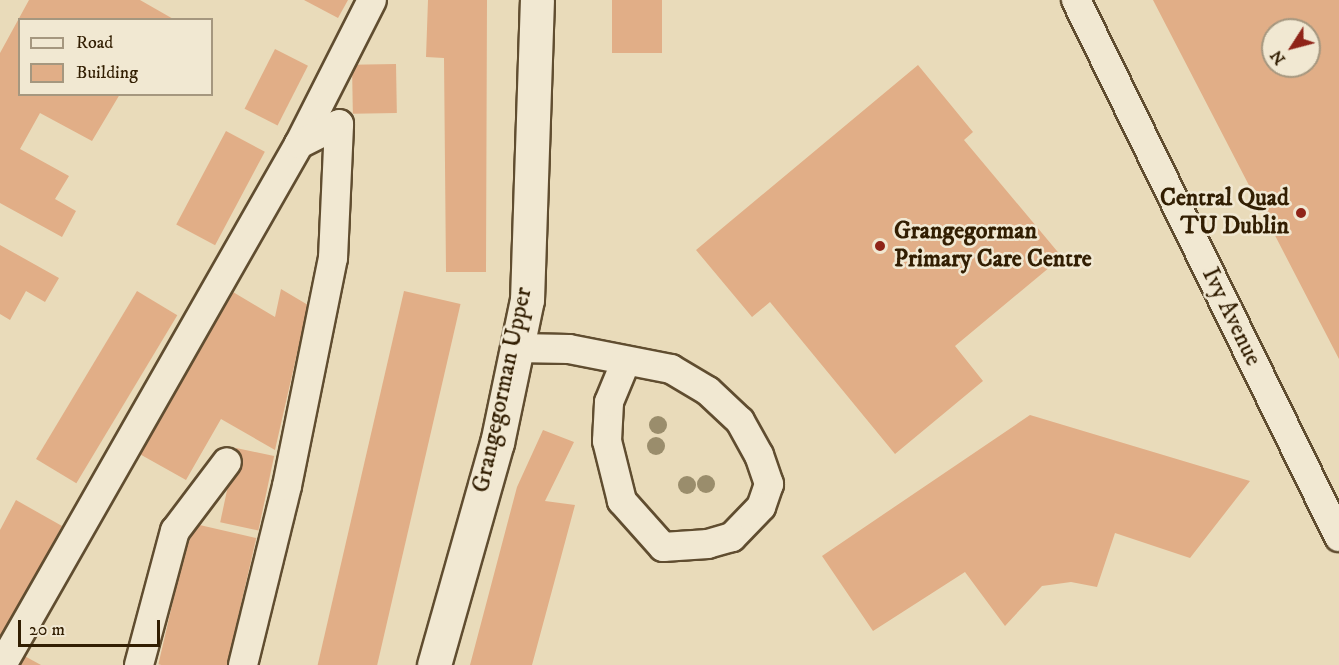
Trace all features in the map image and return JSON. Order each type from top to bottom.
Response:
[{"type":"street","name":"Grangegorman Upper","points":[[434,665],[497,443],[527,300],[537,0]]},
{"type":"lane","points":[[2,665],[299,144],[372,0]]},
{"type":"lane","name":"Ivy Avenue","points":[[1076,0],[1339,537]]},
{"type":"lane","points":[[243,665],[287,486],[333,258],[339,124],[299,144]]},
{"type":"lane","points":[[517,348],[569,349],[671,369],[708,391],[740,421],[759,455],[769,484],[761,507],[732,537],[708,544],[663,547],[622,501],[607,441],[609,402],[626,361]]},
{"type":"lane","points":[[140,665],[175,531],[227,462]]},
{"type":"building","points":[[29,0],[140,0],[172,18],[19,18]]},
{"type":"building","points":[[304,0],[348,0],[338,18]]},
{"type":"building","points":[[428,0],[487,0],[486,272],[446,272],[444,58],[426,57]]},
{"type":"building","points":[[612,0],[662,0],[662,53],[612,53]]},
{"type":"building","name":"Central Quad TU Dublin","points":[[1153,0],[1339,0],[1339,359]]},
{"type":"building","points":[[18,20],[18,96],[119,96],[92,141],[40,113],[20,149],[69,176],[55,199],[76,211],[62,237],[0,203],[0,53]]},
{"type":"building","points":[[275,49],[308,66],[278,125],[245,109]]},
{"type":"building","points":[[396,64],[397,113],[353,114],[352,65]]},
{"type":"building","points":[[918,65],[973,132],[964,140],[1062,257],[955,346],[983,381],[895,454],[770,302],[752,317],[696,250]]},
{"type":"building","points":[[226,131],[265,152],[215,245],[176,225]]},
{"type":"building","points":[[0,245],[59,278],[45,302],[26,291],[10,320],[0,314]]},
{"type":"building","points":[[228,289],[275,317],[281,289],[308,305],[275,450],[221,419],[186,480],[136,452]]},
{"type":"building","points":[[137,291],[177,315],[76,483],[36,459]]},
{"type":"building","points":[[404,291],[461,304],[377,665],[318,665]]},
{"type":"building","points":[[1030,415],[1250,481],[1190,558],[1115,533],[1097,587],[1071,582],[1042,586],[1005,626],[965,572],[873,631],[822,556]]},
{"type":"building","points":[[543,430],[574,442],[545,501],[575,505],[532,665],[470,665],[517,487]]},
{"type":"building","points":[[236,448],[274,456],[258,530],[220,522]]},
{"type":"building","points":[[16,500],[62,526],[0,639],[0,530]]},
{"type":"building","points":[[191,523],[256,538],[227,665],[158,664]]},
{"type":"building","points":[[19,653],[41,665],[12,665]]},
{"type":"place","name":"Central Quad TU Dublin","points":[[1301,213]]},
{"type":"place","name":"Grangegorman Primary Care Centre","points":[[880,246]]}]
